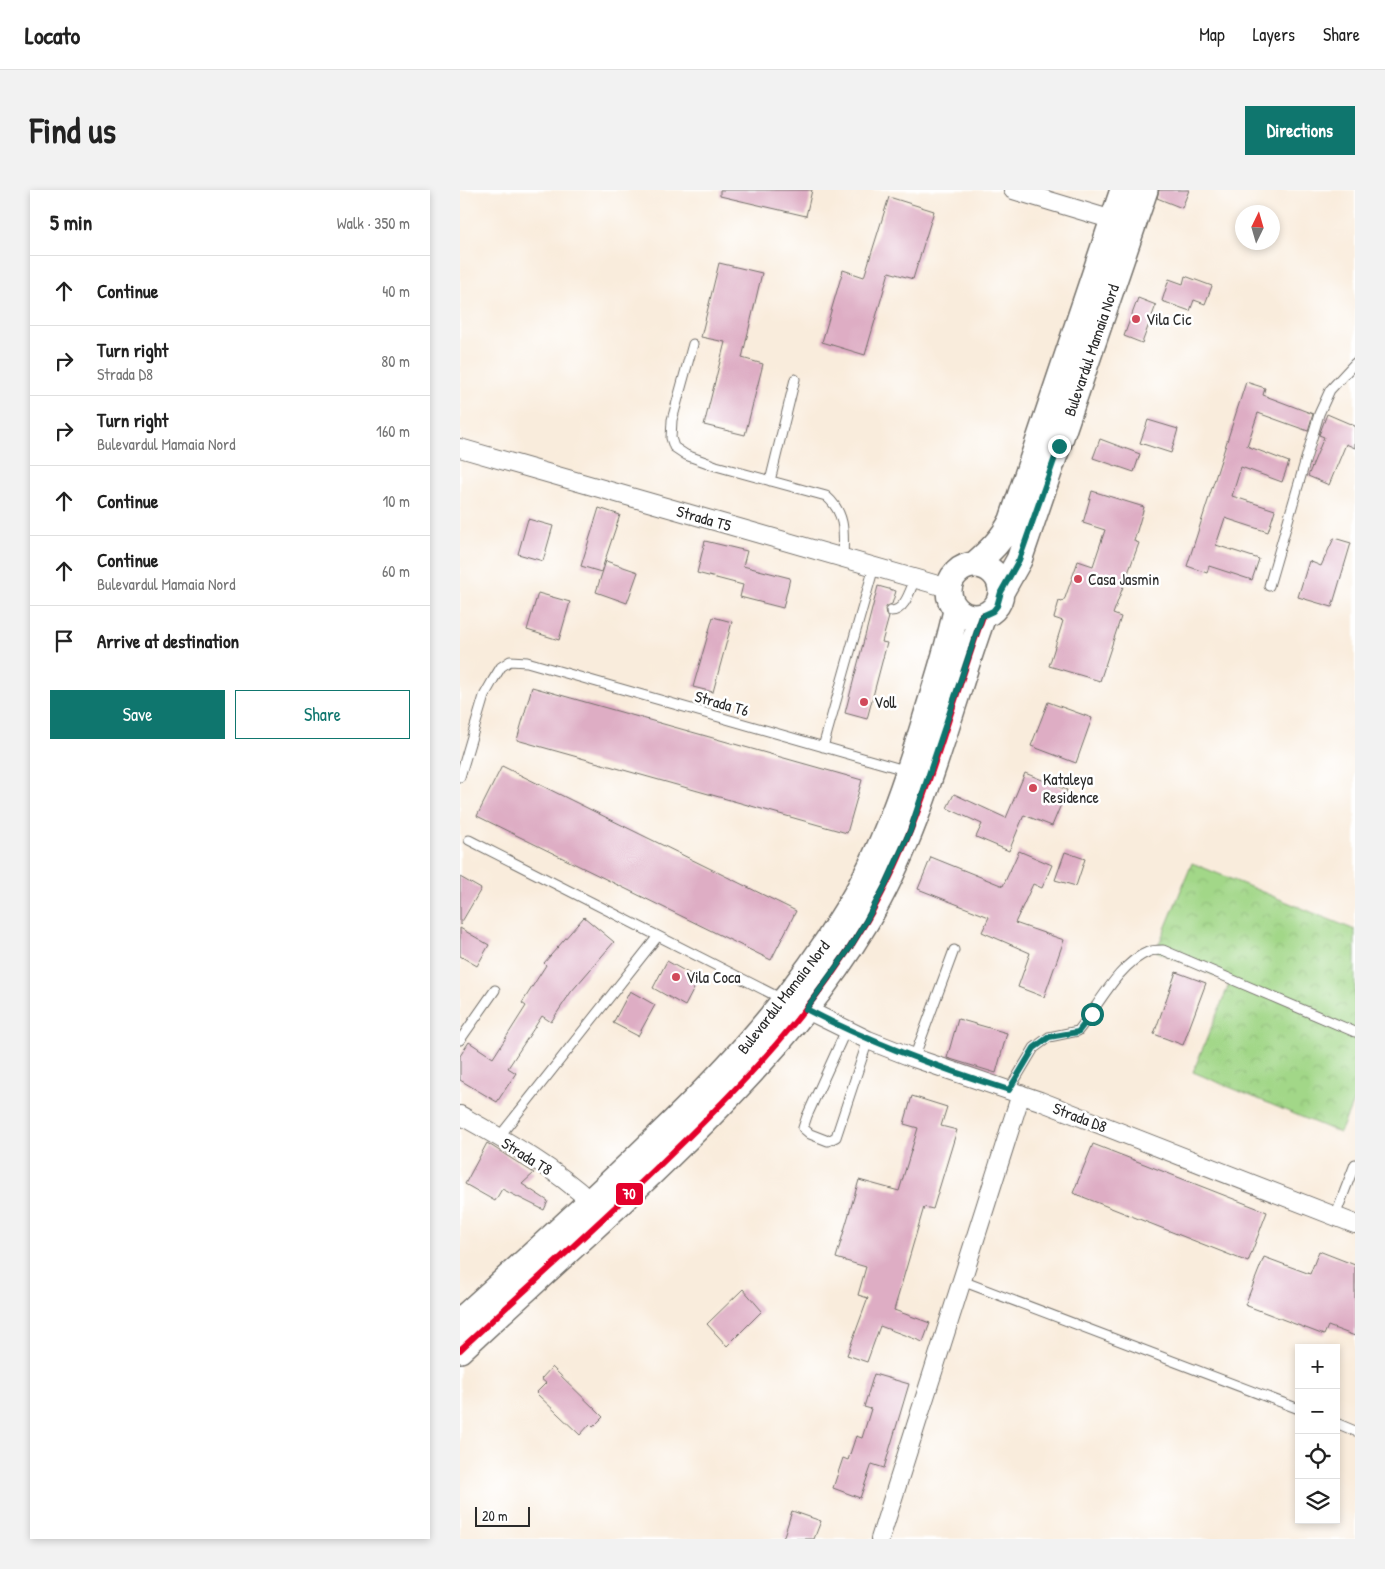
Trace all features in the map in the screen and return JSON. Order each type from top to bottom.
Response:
[{"type":"main road","name":"Bulevardul Mamaia Nord","points":[[974,565],[996,544],[1012,520],[1123,190]]},
{"type":"main road","name":"Bulevardul Mamaia Nord","points":[[1001,592],[1019,560],[1145,190]]},
{"type":"main road","points":[[974,565],[988,568],[994,572],[1001,585],[1001,592],[997,606],[993,611],[973,618],[964,615],[952,599],[953,576],[958,570],[966,566],[974,565]]},
{"type":"main road","name":"Bulevardul Mamaia Nord","points":[[460,1350],[617,1206],[711,1115],[767,1056],[848,910],[890,823],[909,771],[946,655],[952,599]]},
{"type":"main road","name":"Bulevardul Mamaia Nord","points":[[460,1321],[591,1202],[708,1087],[760,1032],[795,1005],[849,949],[886,884],[906,840],[929,779],[982,616]]},
{"type":"street","points":[[1013,190],[1113,220]]},
{"type":"street","name":"Strada T5","points":[[460,448],[915,579],[952,599]]},
{"type":"street","name":"Strada D8","points":[[795,1005],[868,1040],[914,1058],[1015,1092],[1355,1224]]},
{"type":"street","points":[[880,1539],[962,1281],[1015,1092]]},
{"type":"street","name":"Strada T8","points":[[460,1115],[526,1153],[571,1184],[591,1202]]},
{"type":"lane","points":[[692,344],[672,420],[671,438],[674,447],[686,455],[716,466],[826,496],[836,505],[844,534],[843,558]]},
{"type":"lane","points":[[1269,586],[1319,414],[1330,390],[1355,363]]},
{"type":"lane","points":[[770,481],[795,379]]},
{"type":"lane","points":[[823,748],[868,605],[874,567]]},
{"type":"lane","points":[[891,611],[896,611],[901,607],[915,579]]},
{"type":"lane","name":"Strada T6","points":[[460,777],[484,696],[501,667],[510,661],[527,662],[909,771]]},
{"type":"lane","points":[[469,840],[795,1005]]},
{"type":"lane","points":[[499,1137],[658,936]]},
{"type":"lane","points":[[914,1058],[954,950]]},
{"type":"lane","points":[[1015,1092],[1034,1048],[1049,1037],[1078,1032],[1092,1014],[1110,983],[1136,959],[1148,952],[1163,950],[1355,1032]]},
{"type":"lane","points":[[460,1040],[495,990]]},
{"type":"lane","points":[[846,1030],[807,1116],[803,1128],[810,1134],[828,1141],[836,1137],[868,1040]]},
{"type":"lane","points":[[1335,1216],[1355,1164]]},
{"type":"lane","points":[[962,1281],[1295,1407]]},
{"type":"lane","points":[[1340,1425],[1355,1431]]},
{"type":"green space","points":[[1192,863],[1355,930],[1355,1097],[1340,1133],[1193,1072],[1230,982],[1156,951]]},
{"type":"building","points":[[720,190],[812,190],[806,216],[720,196]]},
{"type":"building","points":[[1159,190],[1189,190],[1182,208],[1157,198]]},
{"type":"building","points":[[889,197],[934,211],[913,279],[889,272],[865,355],[822,342],[843,270],[864,277]]},
{"type":"building","points":[[719,263],[762,273],[742,358],[763,364],[745,435],[704,425],[725,342],[701,337]]},
{"type":"building","points":[[1185,276],[1212,286],[1205,304],[1194,300],[1190,311],[1162,301],[1169,279],[1183,284]]},
{"type":"building","points":[[1138,298],[1156,305],[1142,343],[1124,336]]},
{"type":"building","points":[[1246,382],[1265,388],[1263,395],[1313,414],[1308,431],[1258,413],[1247,446],[1289,462],[1282,482],[1241,467],[1232,496],[1275,510],[1268,532],[1225,518],[1216,545],[1259,559],[1252,580],[1209,566],[1207,573],[1187,566]]},
{"type":"building","points":[[1327,414],[1355,426],[1355,448],[1346,444],[1329,485],[1308,476],[1324,437],[1319,435]]},
{"type":"building","points":[[1148,420],[1178,429],[1171,453],[1140,443]]},
{"type":"building","points":[[1100,439],[1140,454],[1134,472],[1093,458]]},
{"type":"building","points":[[1092,491],[1144,507],[1134,541],[1139,543],[1113,614],[1121,617],[1100,681],[1049,666],[1063,621],[1054,618],[1059,601],[1062,602],[1065,598],[1078,561],[1093,566],[1105,530],[1083,523]]},
{"type":"building","points":[[599,508],[620,515],[601,572],[581,566]]},
{"type":"building","points":[[528,519],[553,526],[543,561],[518,554]]},
{"type":"building","points":[[1334,538],[1351,543],[1332,607],[1298,597],[1309,561],[1321,566]]},
{"type":"building","points":[[705,541],[747,551],[743,566],[790,578],[783,608],[740,597],[743,585],[697,573]]},
{"type":"building","points":[[606,561],[638,572],[627,603],[596,592]]},
{"type":"building","points":[[878,586],[896,591],[892,604],[885,609],[886,615],[889,617],[882,642],[887,643],[867,719],[845,713]]},
{"type":"building","points":[[538,593],[570,602],[559,640],[527,630]]},
{"type":"building","points":[[713,617],[732,622],[713,692],[693,687]]},
{"type":"building","points":[[532,687],[862,780],[847,833],[517,740]]},
{"type":"building","points":[[1048,702],[1092,718],[1076,763],[1031,746]]},
{"type":"building","points":[[502,766],[796,911],[771,960],[477,816]]},
{"type":"building","points":[[1025,773],[1067,790],[1052,826],[1024,815],[1009,851],[976,837],[982,824],[947,808],[954,794],[1006,818]]},
{"type":"building","points":[[1019,851],[1052,865],[1042,888],[1033,884],[1015,923],[1064,940],[1044,997],[1018,987],[1030,953],[982,932],[989,917],[918,889],[931,857],[1003,886]]},
{"type":"building","points":[[1065,852],[1085,859],[1076,886],[1055,880]]},
{"type":"building","points":[[460,877],[481,889],[460,925]]},
{"type":"building","points":[[584,917],[614,942],[571,992],[551,1022],[542,1016],[508,1068],[516,1073],[497,1102],[460,1080],[460,1056],[469,1042],[493,1058],[526,1006],[522,1003],[546,965],[544,963]]},
{"type":"building","points":[[460,928],[489,945],[477,966],[460,956]]},
{"type":"building","points":[[667,961],[699,979],[685,1006],[653,988]]},
{"type":"building","points":[[1176,972],[1206,983],[1183,1045],[1154,1034]]},
{"type":"building","points":[[630,991],[655,1005],[638,1036],[613,1023]]},
{"type":"building","points":[[958,1019],[1007,1033],[996,1073],[947,1058]]},
{"type":"building","points":[[912,1096],[947,1107],[941,1126],[957,1130],[933,1209],[924,1207],[894,1310],[930,1323],[923,1342],[880,1326],[867,1362],[847,1355],[868,1298],[858,1295],[866,1267],[836,1258],[859,1180],[899,1191],[918,1128],[904,1124]]},
{"type":"building","points":[[487,1143],[534,1173],[522,1184],[548,1201],[544,1210],[502,1189],[495,1201],[465,1184]]},
{"type":"building","points":[[1093,1144],[1267,1212],[1248,1262],[1073,1193]]},
{"type":"building","points":[[1319,1251],[1355,1265],[1355,1336],[1328,1326],[1324,1335],[1245,1305],[1264,1257],[1310,1274]]},
{"type":"building","points":[[743,1289],[762,1311],[727,1346],[707,1324]]},
{"type":"building","points":[[552,1367],[603,1417],[593,1427],[590,1424],[580,1435],[536,1393],[546,1383],[541,1379]]},
{"type":"building","points":[[874,1374],[909,1384],[884,1468],[872,1464],[860,1498],[833,1488],[843,1458],[848,1460],[856,1436],[862,1438],[871,1409],[864,1407]]},
{"type":"building","points":[[792,1511],[821,1521],[814,1539],[783,1539]]},
{"type":"transit line","name":"70","points":[[460,1350],[621,1202],[700,1126],[777,1043],[824,985],[866,922],[886,886],[903,849],[932,772],[983,616]]},
{"type":"place","name":"Vila Cic","points":[[1136,319]]},
{"type":"place","name":"Casa Jasmin","points":[[1078,579]]},
{"type":"place","name":"Voll","points":[[864,702]]},
{"type":"place","name":"Kataleya Residence","points":[[1033,788]]},
{"type":"place","name":"Vila Coca","points":[[676,977]]},
{"type":"route","points":[[1059,446],[1012,576],[1001,592],[997,606],[993,611],[982,616],[929,779],[910,831],[886,884],[866,921],[849,949],[806,1009],[868,1040],[914,1058],[1009,1090],[1034,1048],[1049,1037],[1078,1032],[1092,1014]]}]
